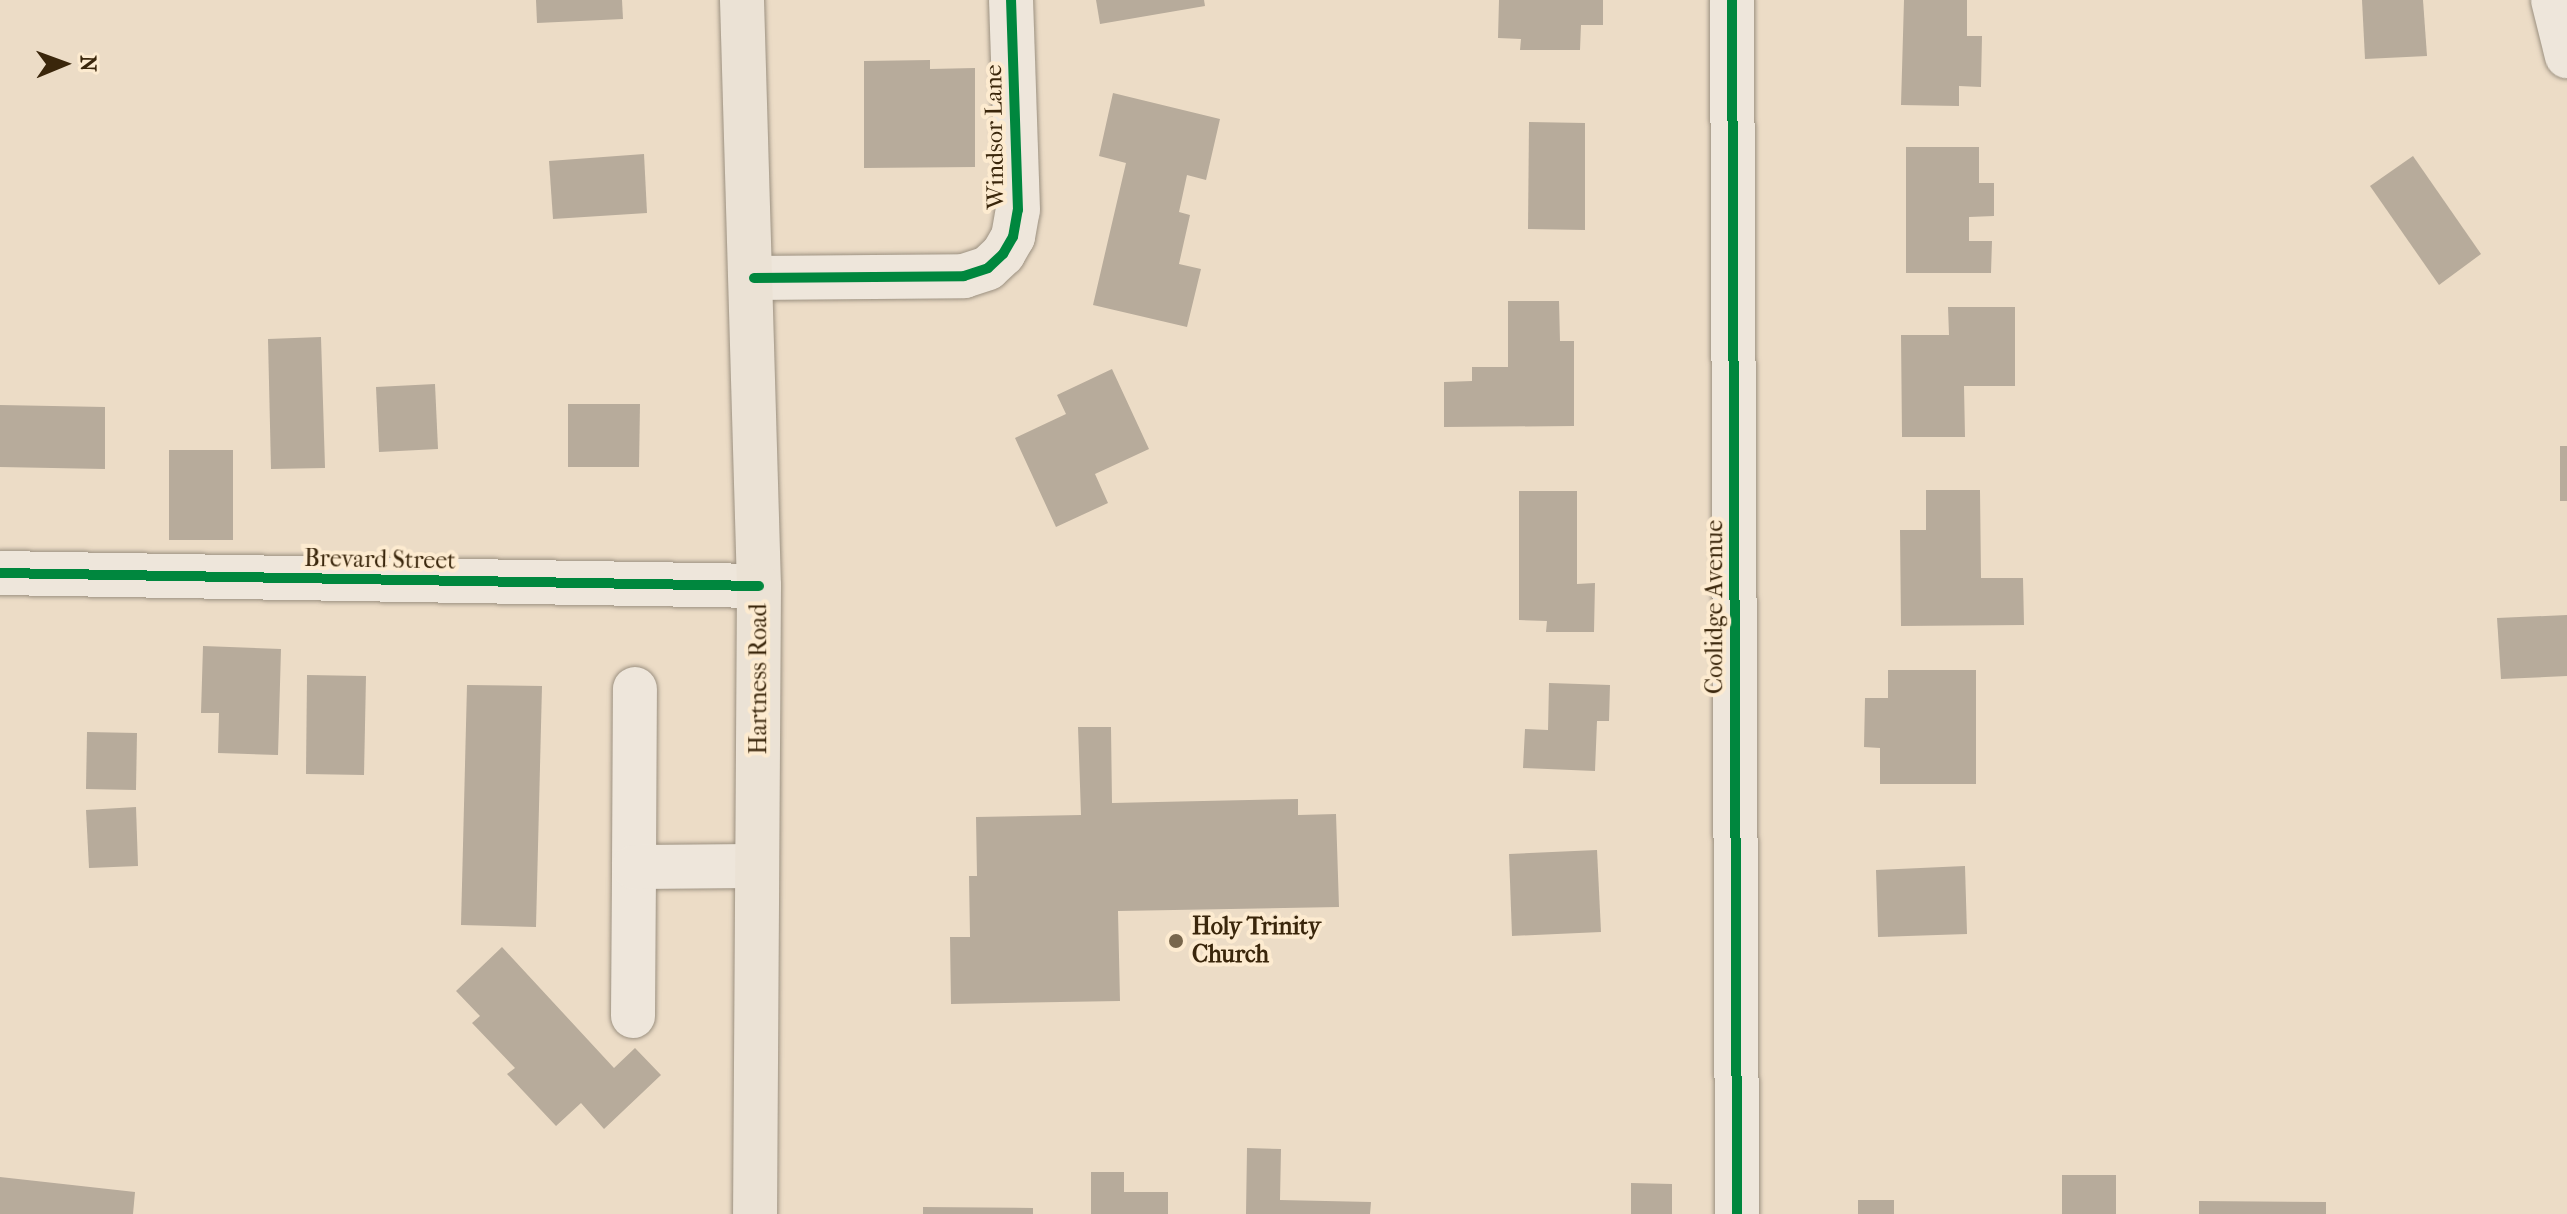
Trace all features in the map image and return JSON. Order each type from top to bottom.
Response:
[{"type":"main road","name":"Hartness Road","points":[[742,0],[754,278],[759,586],[755,1214]]},
{"type":"street","name":"Windsor Lane","points":[[754,278],[964,276],[988,268],[1003,254],[1013,237],[1018,210],[1011,0]]},
{"type":"street","name":"Coolidge Avenue","points":[[1732,0],[1737,1214]]},
{"type":"street","points":[[2553,0],[2567,56]]},
{"type":"street","name":"Brevard Street","points":[[0,573],[759,586]]},
{"type":"street","points":[[633,1016],[635,689]]},
{"type":"street","points":[[634,867],[757,866]]},
{"type":"building","points":[[536,0],[622,0],[623,19],[537,23]]},
{"type":"building","points":[[1096,0],[1204,0],[1205,6],[1100,24]]},
{"type":"building","points":[[1499,0],[1603,0],[1603,25],[1581,25],[1580,50],[1520,50],[1521,39],[1498,38]]},
{"type":"building","points":[[1904,0],[1967,0],[1967,36],[1982,36],[1981,87],[1959,86],[1959,106],[1901,105]]},
{"type":"building","points":[[2362,0],[2423,0],[2427,56],[2365,59]]},
{"type":"building","points":[[930,60],[930,69],[975,68],[975,167],[864,168],[864,61]]},
{"type":"building","points":[[1113,93],[1220,119],[1206,180],[1187,175],[1179,212],[1190,215],[1179,264],[1201,269],[1187,327],[1093,305],[1126,163],[1099,156]]},
{"type":"building","points":[[1529,122],[1585,123],[1585,230],[1528,229]]},
{"type":"building","points":[[1906,147],[1979,147],[1979,183],[1994,183],[1994,216],[1969,217],[1969,241],[1992,241],[1991,273],[1906,273]]},
{"type":"building","points":[[644,154],[647,213],[553,219],[549,161]]},
{"type":"building","points":[[2413,156],[2481,254],[2439,285],[2370,186]]},
{"type":"building","points":[[1508,301],[1559,301],[1560,341],[1574,341],[1574,426],[1444,427],[1444,382],[1472,381],[1472,367],[1508,367]]},
{"type":"building","points":[[1948,307],[2015,307],[2015,386],[1964,386],[1965,437],[1902,437],[1901,335],[1949,335]]},
{"type":"building","points":[[321,337],[325,468],[271,469],[268,339]]},
{"type":"building","points":[[1112,369],[1149,449],[1095,474],[1108,503],[1056,527],[1015,438],[1066,414],[1057,395]]},
{"type":"building","points":[[435,384],[438,449],[379,452],[376,387]]},
{"type":"building","points":[[568,404],[640,404],[639,467],[568,467]]},
{"type":"building","points":[[0,405],[105,407],[105,469],[0,467]]},
{"type":"building","points":[[2560,446],[2567,446],[2567,501],[2560,501]]},
{"type":"building","points":[[169,450],[233,450],[233,540],[169,540]]},
{"type":"building","points":[[1926,490],[1980,490],[1981,578],[2023,578],[2024,625],[1901,626],[1900,530],[1926,530]]},
{"type":"building","points":[[1519,491],[1577,491],[1577,584],[1595,583],[1594,632],[1546,632],[1547,621],[1519,620]]},
{"type":"building","points":[[2567,615],[2567,676],[2501,679],[2497,618]]},
{"type":"building","points":[[203,646],[281,649],[278,755],[218,753],[219,713],[201,713]]},
{"type":"building","points":[[1888,670],[1976,670],[1976,784],[1880,784],[1880,748],[1864,747],[1865,698],[1888,698]]},
{"type":"building","points":[[307,675],[366,676],[364,775],[306,774]]},
{"type":"building","points":[[1549,683],[1610,685],[1609,721],[1597,721],[1595,771],[1523,768],[1525,729],[1548,730]]},
{"type":"building","points":[[467,685],[542,686],[536,927],[461,925]]},
{"type":"building","points":[[1078,727],[1111,727],[1112,803],[1298,799],[1298,815],[1336,814],[1339,907],[1118,911],[1120,1001],[951,1004],[950,937],[970,937],[969,876],[977,876],[976,817],[1081,815]]},
{"type":"building","points":[[87,732],[137,733],[136,790],[86,789]]},
{"type":"building","points":[[136,807],[138,866],[89,868],[86,810]]},
{"type":"building","points":[[1597,850],[1601,932],[1512,936],[1509,854]]},
{"type":"building","points":[[1965,866],[1967,934],[1878,937],[1876,870]]},
{"type":"building","points":[[502,947],[614,1068],[635,1048],[661,1075],[604,1129],[581,1103],[556,1126],[507,1074],[515,1068],[472,1023],[480,1016],[456,991]]},
{"type":"building","points":[[1247,1148],[1281,1149],[1280,1200],[1371,1202],[1370,1214],[1246,1214]]},
{"type":"building","points":[[1091,1172],[1124,1172],[1124,1192],[1168,1192],[1168,1214],[1091,1214]]},
{"type":"building","points":[[2062,1175],[2116,1175],[2116,1214],[2062,1214]]},
{"type":"building","points":[[0,1177],[135,1192],[133,1214],[0,1214]]},
{"type":"building","points":[[1631,1183],[1672,1184],[1672,1214],[1631,1214]]},
{"type":"building","points":[[1858,1200],[1894,1200],[1894,1214],[1858,1214]]},
{"type":"building","points":[[2199,1201],[2326,1202],[2326,1214],[2199,1214]]},
{"type":"building","points":[[923,1207],[1033,1208],[1033,1214],[923,1214]]},
{"type":"cycle path","points":[[754,278],[964,276],[988,268],[1003,254],[1013,237],[1018,210],[1011,0]]},
{"type":"cycle path","points":[[1732,0],[1737,1214]]},
{"type":"cycle path","points":[[0,573],[759,586]]},
{"type":"place","name":"Holy Trinity Church","points":[[1176,941]]}]
